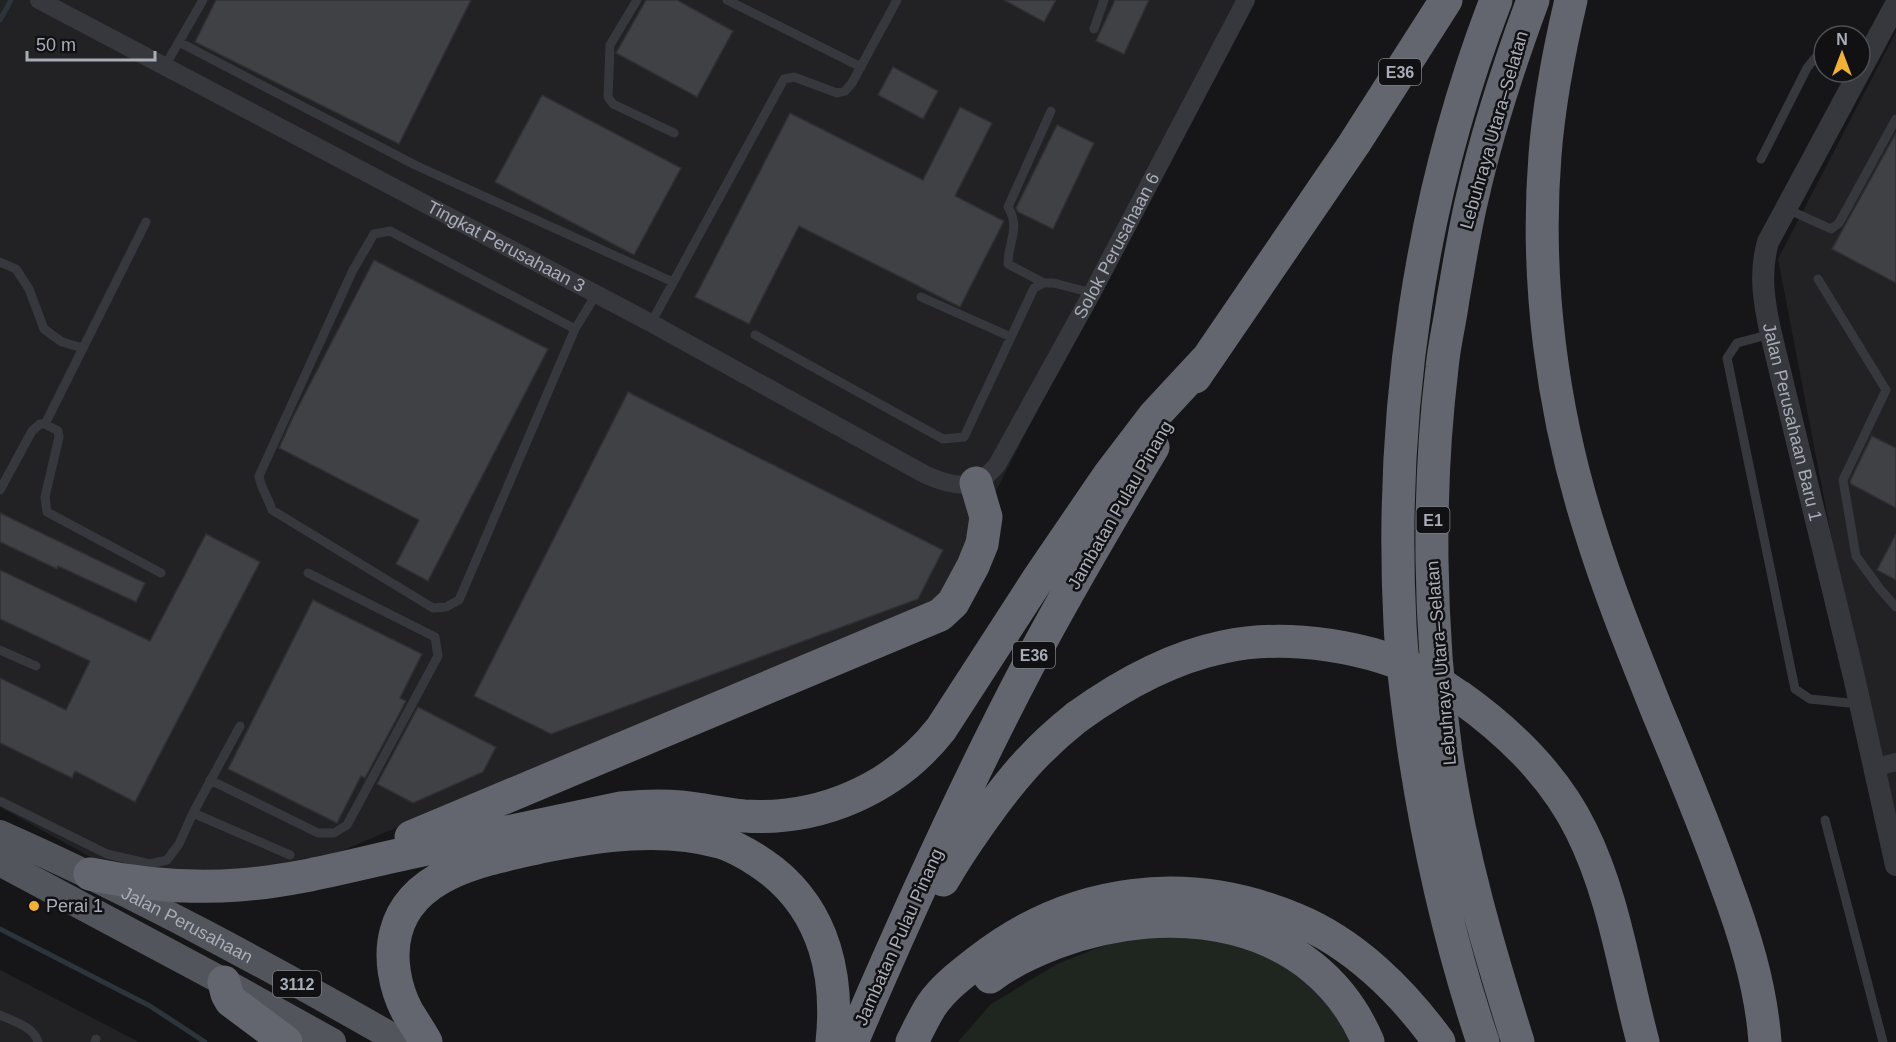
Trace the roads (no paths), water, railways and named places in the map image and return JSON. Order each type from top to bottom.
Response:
[{"type":"highway","name":"Jambatan Pulau Pinang","points":[[852,1042],[926,875],[1029,664],[1101,534],[1206,360],[1354,144],[1446,0]]},
{"type":"highway","name":"Lebuhraya Utara–Selatan","points":[[1483,1042],[1444,912],[1422,804],[1402,655],[1398,530],[1404,409],[1410,351],[1427,245],[1439,184],[1454,129],[1496,0]]},
{"type":"highway","name":"Lebuhraya Utara–Selatan","points":[[1518,1042],[1472,882],[1446,753],[1434,612],[1433,532],[1442,368],[1463,238],[1485,150],[1533,0]]},
{"type":"highway","points":[[1570,0],[1551,105],[1543,197],[1544,289],[1556,386],[1573,468],[1606,580],[1713,847],[1749,952],[1760,997],[1765,1042]]},
{"type":"highway","points":[[90,874],[155,885],[214,887],[268,882],[621,808],[662,806],[746,816],[788,815],[846,801],[896,773],[914,759],[934,737],[1109,475],[1154,416],[1206,360]]},
{"type":"highway","points":[[359,864],[385,848],[940,615],[953,603],[974,566],[982,544],[986,517],[976,483]]},
{"type":"highway","points":[[886,963],[929,906],[952,864],[999,795],[1036,751],[1077,717],[1117,691],[1165,666],[1202,652],[1245,643],[1292,642],[1345,648],[1387,659],[1430,677],[1485,715],[1516,743],[1552,781],[1580,828],[1604,888],[1643,1042]]},
{"type":"highway","points":[[426,1042],[401,998],[393,956],[399,921],[412,902],[428,886],[437,879],[462,868],[510,854],[591,838],[662,834],[705,839],[736,848],[764,864],[799,897],[819,931],[828,960],[833,1004],[832,1042]]},
{"type":"highway","points":[[913,1042],[930,1007],[938,997],[958,976],[996,947],[1036,923],[1090,903],[1112,897],[1141,894],[1209,896],[1270,910],[1297,920],[1340,944],[1384,979],[1406,1000],[1440,1042]]},
{"type":"highway","points":[[913,1042],[946,1010],[1000,969],[1020,958],[1098,929],[1151,922],[1176,922],[1220,925],[1242,930],[1285,948],[1323,975],[1342,995],[1356,1014],[1368,1042]]},
{"type":"highway","points":[[224,982],[231,1001],[286,1042]]},
{"type":"main road","name":"Jalan Perusahaan","points":[[0,834],[90,874],[341,1007],[401,1042]]},
{"type":"main road","name":"Jalan Perusahaan","points":[[0,862],[332,1042]]},
{"type":"street","name":"Tingkat Perusahaan 3","points":[[39,0],[597,293],[927,475],[944,483],[960,485],[976,483]]},
{"type":"street","name":"Solok Perusahaan 6","points":[[976,483],[986,478],[997,465],[1092,293],[1246,0]]},
{"type":"street","name":"Jalan Perusahaan Baru 1","points":[[1872,46],[1896,4]]},
{"type":"street","name":"Jalan Perusahaan Baru 1","points":[[1851,84],[1768,242],[1762,281],[1771,334],[1896,865]]},
{"type":"street","points":[[1873,768],[1896,762]]},
{"type":"lane","points":[[165,66],[203,0]]},
{"type":"lane","points":[[638,0],[610,45],[608,97],[613,104],[674,133]]},
{"type":"lane","points":[[727,0],[861,67]]},
{"type":"lane","points":[[651,323],[784,79],[794,76],[837,93],[845,91],[852,83],[897,0]]},
{"type":"lane","points":[[1094,28],[1104,0]]},
{"type":"lane","points":[[179,42],[415,165],[674,282]]},
{"type":"lane","points":[[1761,159],[1812,62]]},
{"type":"lane","points":[[1052,111],[1008,207],[1014,218],[1014,234],[1008,251],[1008,264],[1044,283],[1054,283],[1092,293]]},
{"type":"lane","points":[[1787,209],[1831,229],[1839,223],[1896,118]]},
{"type":"lane","points":[[45,424],[146,222]]},
{"type":"lane","points":[[575,329],[390,231],[374,234],[353,270],[259,476],[261,489],[268,498],[272,510],[433,608],[446,607],[459,600],[575,329],[597,293]]},
{"type":"lane","points":[[0,261],[16,269],[29,289],[44,329],[62,342],[83,348]]},
{"type":"lane","points":[[1818,279],[1886,390],[1843,480],[1856,556],[1896,607]]},
{"type":"lane","points":[[755,335],[944,439],[964,437],[1035,288],[1044,283]]},
{"type":"lane","points":[[921,297],[1011,338]]},
{"type":"lane","points":[[1771,334],[1737,343],[1727,358],[1795,689],[1810,699],[1859,704]]},
{"type":"lane","points":[[0,490],[32,431],[40,424],[45,424],[58,431],[59,437],[45,497],[47,512],[161,573]]},
{"type":"lane","points":[[210,780],[318,833],[334,833],[347,825],[438,656],[435,637],[308,573]]},
{"type":"lane","points":[[0,650],[36,666]]},
{"type":"lane","points":[[0,801],[107,854],[150,864],[167,860],[179,844],[210,780],[240,726]]},
{"type":"lane","points":[[193,813],[290,855]]},
{"type":"lane","points":[[1825,820],[1883,1042]]},
{"type":"lane","points":[[0,1015],[29,1029],[37,1037],[38,1042]]},
{"type":"waterway","points":[[0,20],[11,0]]},
{"type":"waterway","points":[[0,929],[150,1006],[205,1042]]},
{"type":"place","name":"Perai 1","points":[[34,906]]}]
